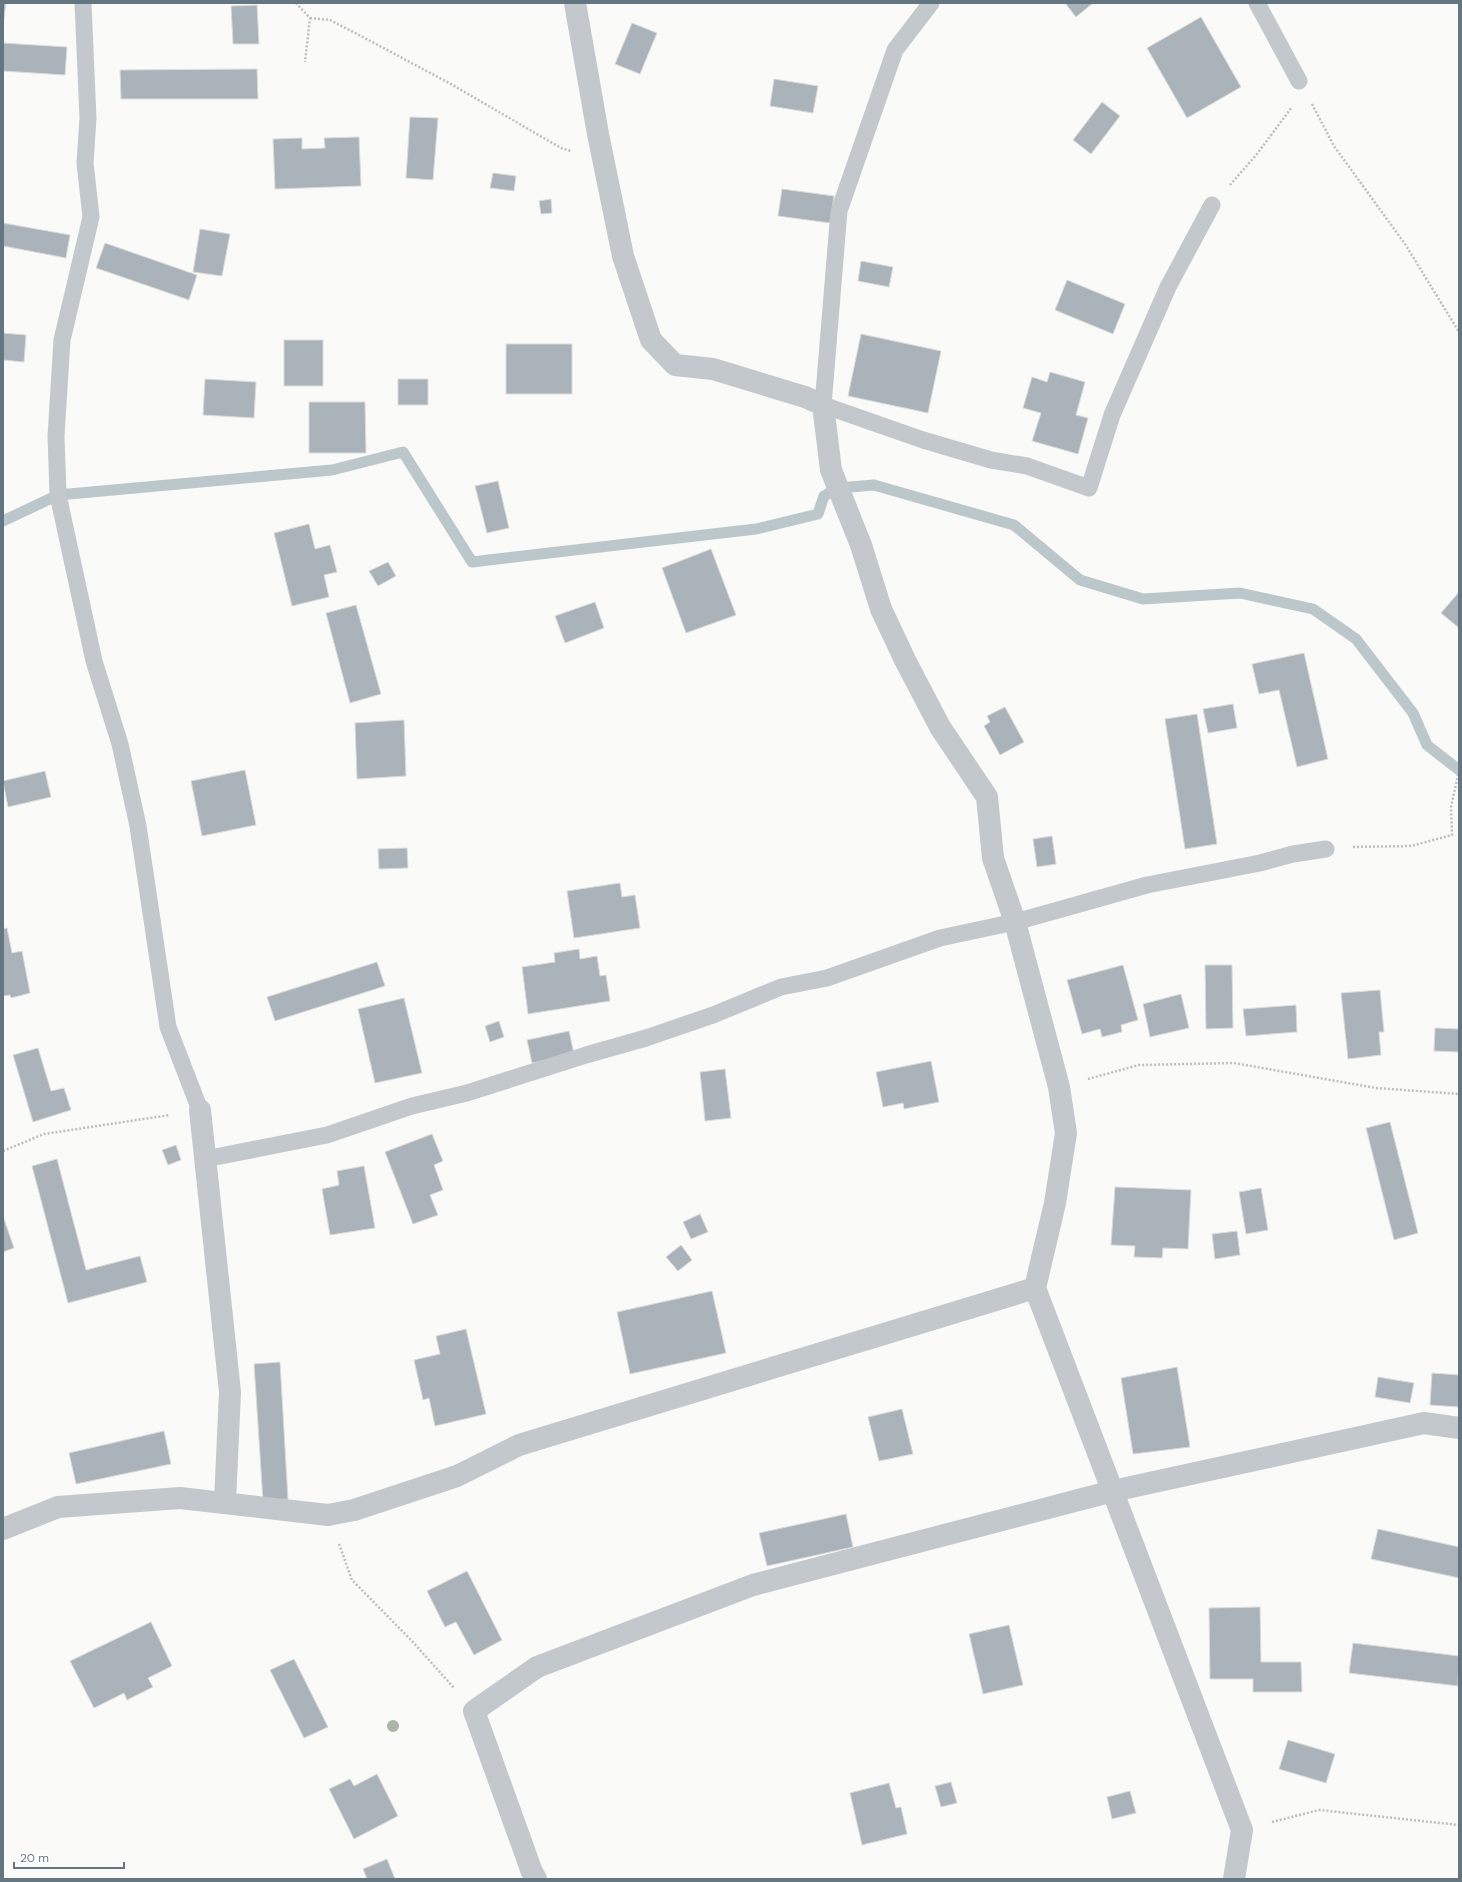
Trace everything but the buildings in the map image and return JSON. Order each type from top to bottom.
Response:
[{"type":"street","points":[[575,3],[622,256],[650,340],[675,365],[713,369],[805,397],[823,405],[831,470],[861,545],[882,608],[905,660],[940,727],[987,797],[993,858],[1015,922],[1058,1087],[1066,1133],[1055,1203],[1035,1288],[1242,1830],[1234,1879]]},
{"type":"street","points":[[200,1110],[204,1159],[230,1392],[225,1502]]},
{"type":"street","points":[[3,1529],[58,1507],[180,1498],[328,1515],[354,1510],[457,1476],[520,1445],[1035,1288]]},
{"type":"street","points":[[530,1877],[474,1711],[537,1667],[752,1585],[1113,1491],[1424,1423],[1459,1428]]},
{"type":"lane","points":[[83,3],[88,118],[85,163],[91,217],[62,340],[56,436],[58,495],[94,661],[120,744],[138,826],[168,1027],[200,1110]]},
{"type":"lane","points":[[931,3],[895,50],[839,211],[823,405],[923,440],[991,460],[1027,466],[1089,488],[1112,415],[1168,287],[1212,205]]},
{"type":"lane","points":[[1257,3],[1299,81]]},
{"type":"lane","points":[[204,1159],[327,1135],[412,1106],[467,1093],[586,1055],[646,1038],[713,1015],[781,987],[827,978],[940,938],[1015,922],[1147,885],[1260,863],[1293,854],[1326,849]]},
{"type":"path","points":[[296,3],[310,18],[330,20],[449,82],[561,148],[604,162]]},
{"type":"path","points":[[305,62],[310,18]]},
{"type":"path","points":[[1212,205],[1257,154],[1296,101],[1299,81]]},
{"type":"path","points":[[1299,81],[1334,146],[1405,244],[1459,332]]},
{"type":"path","points":[[1326,849],[1411,846],[1452,835],[1451,807],[1459,771]]},
{"type":"path","points":[[1058,1087],[1139,1065],[1234,1063],[1376,1088],[1459,1094]]},
{"type":"path","points":[[3,1151],[44,1134],[200,1110]]},
{"type":"path","points":[[328,1515],[352,1580],[412,1641],[474,1711]]},
{"type":"path","points":[[1242,1830],[1319,1810],[1459,1826]]},
{"type":"waterway","points":[[3,521],[58,495],[332,470],[403,452],[472,562],[756,529],[818,514],[824,496],[838,488],[874,485],[1014,525],[1080,580],[1143,599],[1240,593],[1313,609],[1356,639],[1413,713],[1427,745],[1459,770]]}]
